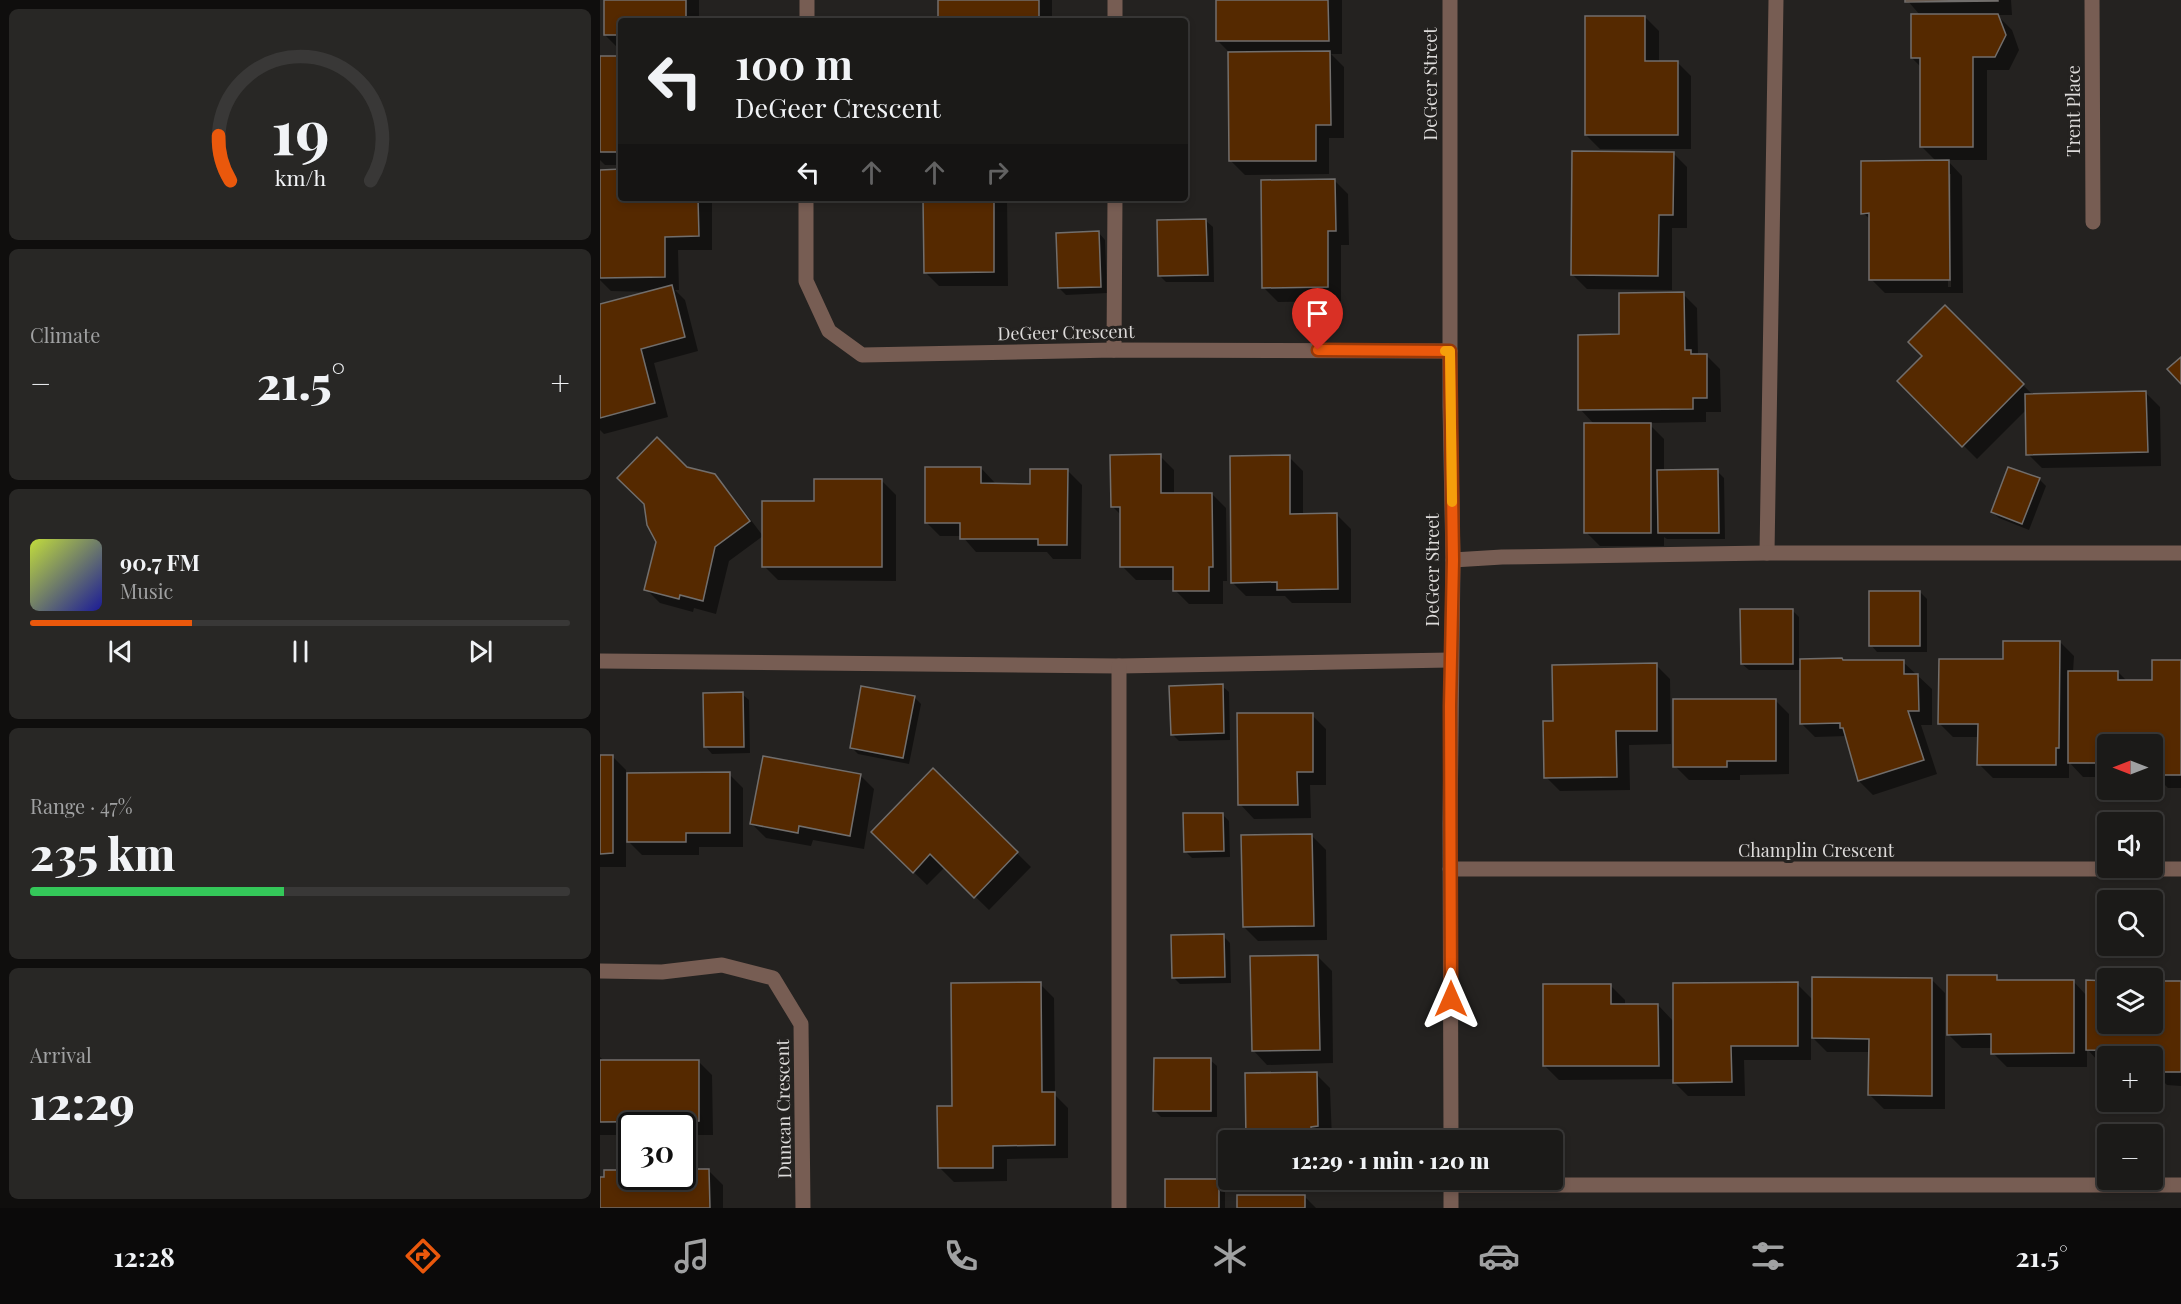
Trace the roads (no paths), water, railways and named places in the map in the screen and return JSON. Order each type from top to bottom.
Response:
[{"type":"street","points":[[807,0],[807,18]]},
{"type":"street","points":[[1115,0],[1115,18]]},
{"type":"street","name":"DeGeer Street","points":[[1450,0],[1450,351],[1453,560],[1450,660],[1451,1130]]},
{"type":"street","points":[[1767,554],[1776,0]]},
{"type":"street","name":"Trent Place","points":[[2092,0],[2093,222]]},
{"type":"street","name":"DeGeer Crescent","points":[[806,201],[806,281],[829,331],[862,355],[1113,350],[1450,351]]},
{"type":"street","points":[[1113,350],[1114,201]]},
{"type":"street","points":[[1453,560],[1502,557],[1767,554],[2181,553]]},
{"type":"street","points":[[600,661],[1119,666],[1450,660]]},
{"type":"street","points":[[1119,666],[1119,1208]]},
{"type":"street","name":"Champlin Crescent","points":[[1450,869],[2181,869]]},
{"type":"street","name":"Duncan Crescent","points":[[600,971],[662,972],[722,965],[773,978],[801,1024],[803,1208]]},
{"type":"street","points":[[1563,1182],[2181,1185]]},
{"type":"street","points":[[1451,1190],[1451,1208]]}]
